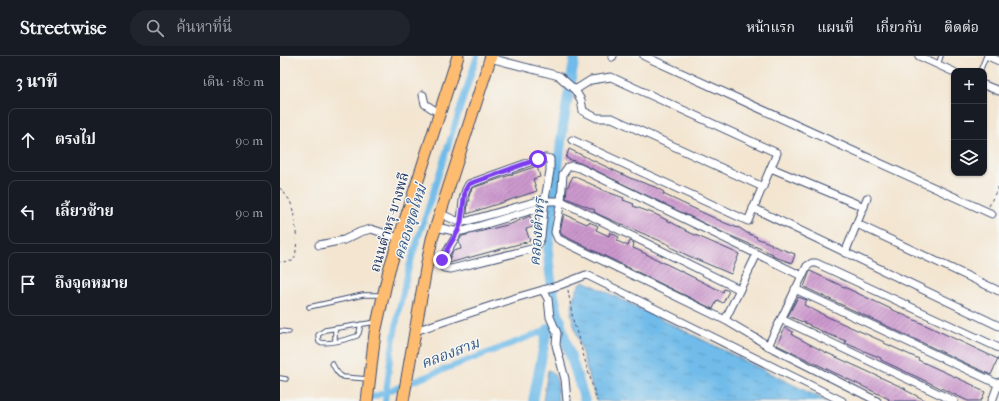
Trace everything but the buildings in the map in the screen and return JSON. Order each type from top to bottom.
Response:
[{"type":"main road","name":"ถนนตำหรุ-บางพลี","points":[[367,398],[378,321],[389,270],[458,56]]},
{"type":"main road","points":[[403,401],[427,263],[436,227],[490,57]]},
{"type":"street","points":[[644,56],[989,213]]},
{"type":"street","points":[[919,56],[951,71]]},
{"type":"street","points":[[987,56],[999,61]]},
{"type":"street","points":[[490,57],[559,76],[576,90],[581,100],[583,111],[597,118],[612,118],[762,187]]},
{"type":"street","points":[[572,140],[748,221],[777,153],[611,77],[591,80],[576,90]]},
{"type":"street","points":[[987,86],[999,92]]},
{"type":"street","points":[[423,95],[426,104],[439,113]]},
{"type":"street","points":[[802,276],[580,168],[572,166],[568,168],[564,174],[550,201],[541,237],[535,248],[451,269],[444,268],[442,265],[442,260],[458,231],[461,222],[465,191],[469,184],[538,159],[550,159],[550,201],[555,232],[558,239],[725,320],[768,346],[877,401]]},
{"type":"street","points":[[771,168],[864,207]]},
{"type":"street","points":[[845,253],[867,198]]},
{"type":"street","points":[[440,214],[461,222],[550,201],[739,289]]},
{"type":"street","points":[[436,227],[463,231],[525,213],[541,207],[550,201]]},
{"type":"street","points":[[753,208],[999,326]]},
{"type":"street","points":[[857,224],[999,291]]},
{"type":"street","points":[[318,246],[344,240],[360,232],[371,229],[399,238]]},
{"type":"street","points":[[725,320],[757,254]]},
{"type":"street","points":[[768,346],[795,289],[809,264],[816,264],[999,348]]},
{"type":"street","points":[[415,331],[566,283],[586,275],[842,401]]},
{"type":"street","points":[[550,288],[548,299],[550,317],[556,329],[556,345],[565,379],[568,401]]},
{"type":"street","points":[[795,289],[999,382],[992,401]]},
{"type":"street","points":[[781,320],[954,401]]},
{"type":"lane","points":[[938,65],[941,56]]},
{"type":"lane","points":[[981,68],[987,56]]},
{"type":"lane","points":[[309,307],[363,295],[383,295]]},
{"type":"lane","points":[[361,324],[357,336],[335,341],[319,342],[318,337],[321,332],[335,328],[378,321]]},
{"type":"lane","points":[[335,328],[335,341]]},
{"type":"lane","points":[[280,331],[289,332]]},
{"type":"lane","points":[[332,363],[343,377],[369,379]]},
{"type":"lane","points":[[280,378],[286,379]]},
{"type":"path","points":[[989,213],[999,185]]},
{"type":"path","points":[[280,188],[290,202],[296,238],[296,257],[293,261],[280,262]]},
{"type":"path","points":[[566,283],[573,320],[597,401]]},
{"type":"water","points":[[584,281],[826,401],[596,401],[571,314],[574,296],[580,284]]},
{"type":"water","points":[[548,370],[552,372],[556,379],[558,387],[558,401],[543,401]]},
{"type":"waterway","name":"คลองขุดใหม่","points":[[385,401],[390,360],[399,309],[409,267],[477,56]]},
{"type":"waterway","name":"คลองตำหรุ","points":[[575,56],[563,126],[548,251],[557,308],[585,401]]},
{"type":"waterway","name":"คลองตำหรุ","points":[[533,401],[547,330],[561,321]]},
{"type":"waterway","name":"คลองสาม","points":[[365,400],[547,330]]},
{"type":"route","points":[[442,260],[458,231],[461,222],[466,187],[475,180],[538,159]]}]
